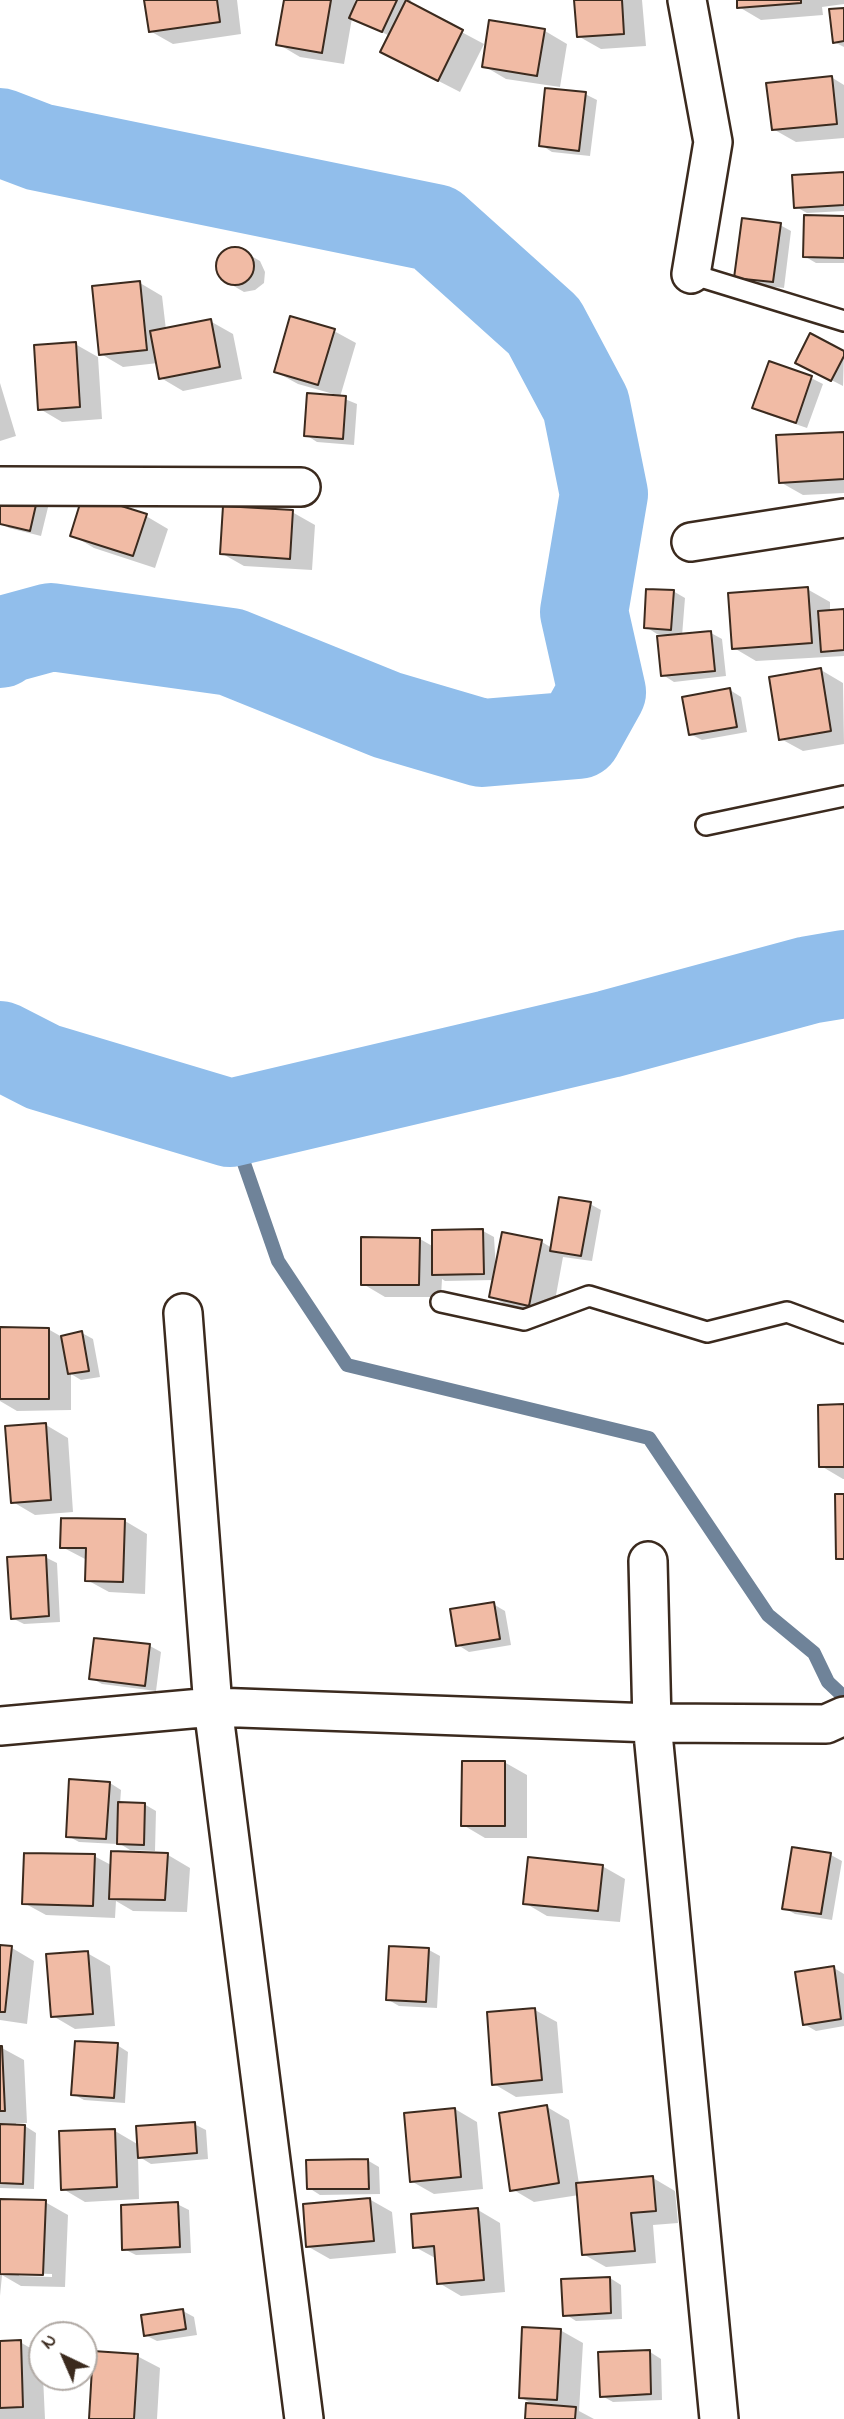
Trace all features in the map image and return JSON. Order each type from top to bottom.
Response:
[{"type":"street","points":[[687,0],[713,142],[691,274]]},
{"type":"street","points":[[0,486],[301,487]]},
{"type":"street","points":[[691,542],[844,518]]},
{"type":"street","points":[[183,1313],[213,1707],[304,2419]]},
{"type":"street","points":[[648,1561],[652,1723],[719,2419]]},
{"type":"street","points":[[0,1726],[213,1707],[652,1723],[827,1724],[844,1716]]},
{"type":"lane","points":[[691,274],[844,321]]},
{"type":"lane","points":[[706,825],[844,796]]},
{"type":"lane","points":[[441,1302],[524,1320],[589,1296],[707,1332],[787,1312],[844,1333]]},
{"type":"building","points":[[144,0],[217,0],[220,22],[149,32]]},
{"type":"building","points":[[284,0],[331,0],[322,53],[276,45]]},
{"type":"building","points":[[357,0],[397,0],[382,32],[349,18]]},
{"type":"building","points":[[406,0],[463,30],[438,81],[380,52]]},
{"type":"building","points":[[574,0],[622,0],[624,34],[577,37]]},
{"type":"building","points":[[737,0],[801,0],[801,3],[737,8]]},
{"type":"building","points":[[844,8],[844,41],[833,43],[829,9]]},
{"type":"building","points":[[489,20],[545,29],[537,76],[482,67]]},
{"type":"building","points":[[832,76],[837,124],[772,130],[766,83]]},
{"type":"building","points":[[545,88],[586,92],[579,151],[539,146]]},
{"type":"building","points":[[844,172],[844,205],[794,208],[792,175]]},
{"type":"building","points":[[804,215],[844,216],[844,258],[803,257]]},
{"type":"building","points":[[742,218],[781,223],[773,282],[734,278]]},
{"type":"building","points":[[235,247],[249,252],[254,266],[249,280],[235,285],[221,280],[216,266],[221,252]]},
{"type":"building","points":[[140,281],[147,350],[99,355],[92,286]]},
{"type":"building","points":[[290,316],[335,329],[318,385],[274,372]]},
{"type":"building","points":[[211,319],[220,367],[159,379],[150,331]]},
{"type":"building","points":[[810,333],[844,351],[831,381],[795,363]]},
{"type":"building","points":[[76,342],[80,407],[38,410],[34,345]]},
{"type":"building","points":[[769,361],[812,376],[796,423],[752,408]]},
{"type":"building","points":[[307,393],[346,396],[343,439],[304,436]]},
{"type":"building","points":[[844,432],[844,479],[779,483],[776,435]]},
{"type":"building","points":[[7,475],[41,483],[30,531],[0,524],[0,506]]},
{"type":"building","points":[[83,494],[147,514],[133,556],[70,536]]},
{"type":"building","points":[[223,506],[293,510],[290,559],[220,554]]},
{"type":"building","points":[[808,587],[812,643],[732,649],[728,593]]},
{"type":"building","points":[[646,589],[674,590],[671,630],[644,628]]},
{"type":"building","points":[[844,609],[844,650],[821,652],[818,611]]},
{"type":"building","points":[[711,631],[715,671],[661,676],[657,636]]},
{"type":"building","points":[[821,668],[831,731],[779,740],[769,677]]},
{"type":"building","points":[[730,688],[737,727],[689,735],[682,697]]},
{"type":"building","points":[[559,1197],[591,1202],[581,1256],[550,1251]]},
{"type":"building","points":[[483,1229],[484,1274],[432,1275],[432,1230]]},
{"type":"building","points":[[502,1232],[542,1240],[529,1306],[489,1297]]},
{"type":"building","points":[[361,1237],[420,1238],[419,1285],[361,1285]]},
{"type":"building","points":[[0,1327],[49,1328],[49,1399],[0,1399]]},
{"type":"building","points":[[82,1331],[89,1371],[68,1374],[61,1336]]},
{"type":"building","points":[[844,1404],[844,1467],[819,1467],[818,1405]]},
{"type":"building","points":[[46,1423],[51,1500],[11,1503],[5,1426]]},
{"type":"building","points":[[835,1494],[844,1494],[844,1559],[836,1559]]},
{"type":"building","points":[[61,1518],[125,1519],[123,1582],[85,1581],[86,1548],[60,1548]]},
{"type":"building","points":[[46,1555],[49,1616],[11,1619],[7,1557]]},
{"type":"building","points":[[494,1602],[500,1639],[456,1646],[450,1609]]},
{"type":"building","points":[[94,1638],[150,1644],[145,1686],[89,1679]]},
{"type":"building","points":[[462,1761],[505,1761],[505,1826],[461,1826]]},
{"type":"building","points":[[69,1779],[110,1782],[106,1839],[66,1837]]},
{"type":"building","points":[[118,1802],[145,1803],[144,1845],[117,1844]]},
{"type":"building","points":[[792,1847],[831,1853],[821,1914],[782,1909]]},
{"type":"building","points":[[111,1851],[168,1853],[165,1900],[109,1899]]},
{"type":"building","points":[[24,1853],[95,1854],[93,1906],[22,1904]]},
{"type":"building","points":[[528,1857],[603,1865],[598,1911],[523,1904]]},
{"type":"building","points":[[0,1945],[12,1946],[5,2012],[0,2012]]},
{"type":"building","points":[[389,1946],[429,1948],[426,2002],[386,2000]]},
{"type":"building","points":[[88,1951],[93,2014],[51,2017],[46,1954]]},
{"type":"building","points":[[834,1966],[841,2019],[803,2025],[795,1972]]},
{"type":"building","points":[[535,2008],[542,2080],[492,2085],[487,2012]]},
{"type":"building","points":[[75,2041],[118,2043],[114,2098],[71,2095]]},
{"type":"building","points":[[2,2046],[5,2111],[0,2111]]},
{"type":"building","points":[[547,2105],[559,2183],[510,2191],[499,2113]]},
{"type":"building","points":[[455,2108],[461,2177],[410,2182],[404,2113]]},
{"type":"building","points":[[195,2122],[197,2153],[138,2158],[136,2126]]},
{"type":"building","points":[[0,2124],[25,2125],[23,2184],[0,2183]]},
{"type":"building","points":[[115,2129],[117,2187],[61,2190],[59,2131]]},
{"type":"building","points":[[368,2159],[369,2189],[307,2189],[306,2160]]},
{"type":"building","points":[[653,2176],[656,2211],[631,2213],[635,2251],[582,2255],[576,2183]]},
{"type":"building","points":[[370,2198],[374,2241],[306,2247],[303,2204]]},
{"type":"building","points":[[0,2199],[46,2200],[43,2275],[0,2274]]},
{"type":"building","points":[[178,2202],[180,2247],[122,2250],[121,2205]]},
{"type":"building","points":[[478,2208],[484,2280],[437,2284],[434,2246],[413,2248],[411,2214]]},
{"type":"building","points":[[610,2277],[611,2313],[563,2316],[561,2279]]},
{"type":"building","points":[[183,2309],[186,2329],[144,2336],[141,2315]]},
{"type":"building","points":[[522,2327],[561,2329],[557,2400],[519,2398]]},
{"type":"building","points":[[21,2340],[23,2407],[0,2408],[0,2341]]},
{"type":"building","points":[[650,2350],[651,2394],[600,2397],[598,2352]]},
{"type":"building","points":[[98,2351],[138,2354],[134,2419],[89,2419],[91,2391],[98,2391]]},
{"type":"building","points":[[526,2403],[576,2407],[575,2419],[525,2419]]},
{"type":"waterway","points":[[0,132],[39,147],[435,228],[544,326],[586,405],[604,494],[584,612],[602,692],[578,735],[482,743],[387,715],[231,652],[51,627],[7,639],[0,644]]},
{"type":"waterway","points":[[0,1045],[43,1067],[230,1123],[609,1034],[809,980],[844,974]]},
{"type":"waterway","points":[[230,1123],[278,1261],[347,1365],[649,1438],[768,1615],[814,1653],[828,1682],[844,1697]]}]
